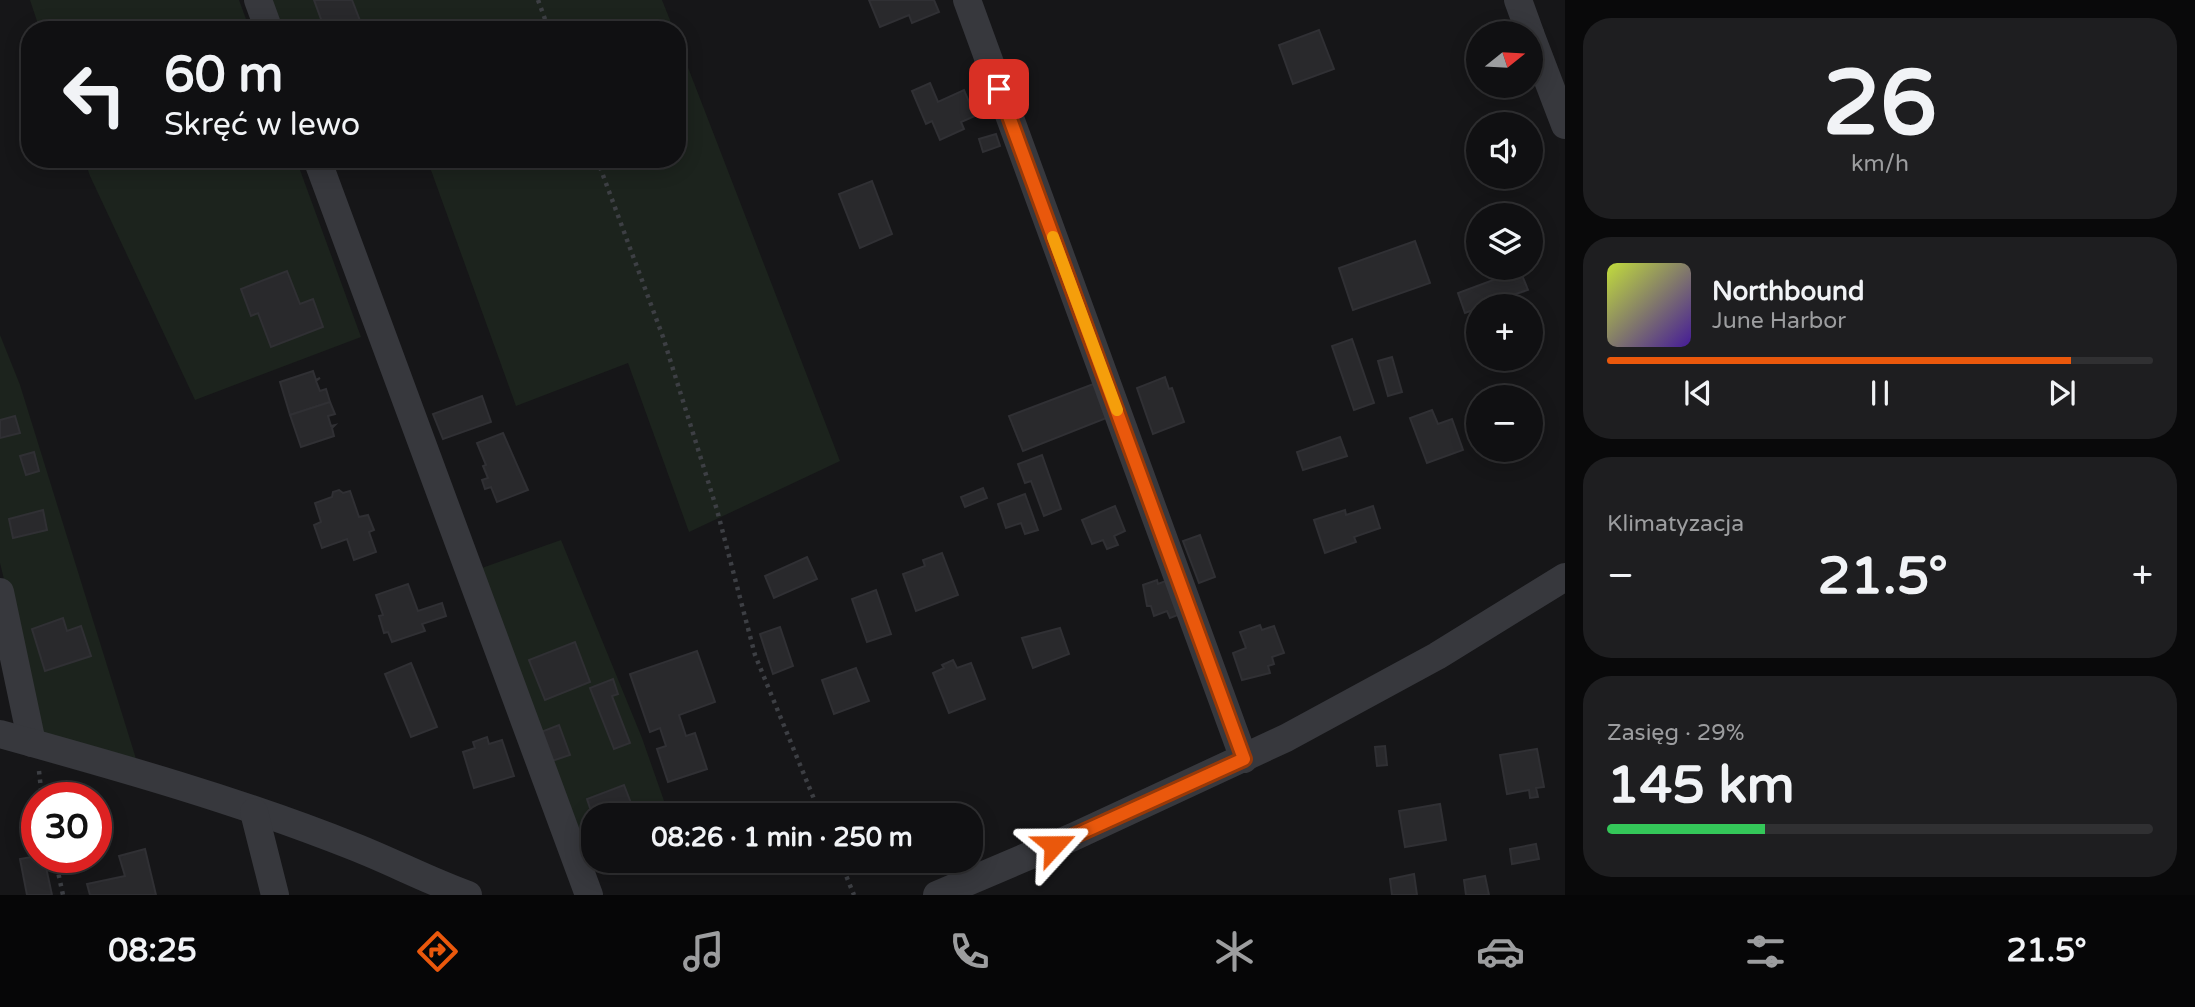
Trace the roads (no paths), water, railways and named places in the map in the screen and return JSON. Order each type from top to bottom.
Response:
[{"type":"street","points":[[258,0],[266,21]]},
{"type":"street","points":[[967,0],[1244,759]]},
{"type":"street","points":[[1518,0],[1526,21]]},
{"type":"street","points":[[1544,69],[1565,125]]},
{"type":"street","points":[[320,168],[589,895]]},
{"type":"street","points":[[937,895],[1244,759],[1414,669],[1565,577]]},
{"type":"street","points":[[0,592],[32,743]]},
{"type":"street","points":[[0,734],[254,811],[355,847],[431,882],[468,895]]},
{"type":"street","points":[[254,811],[275,895]]}]
